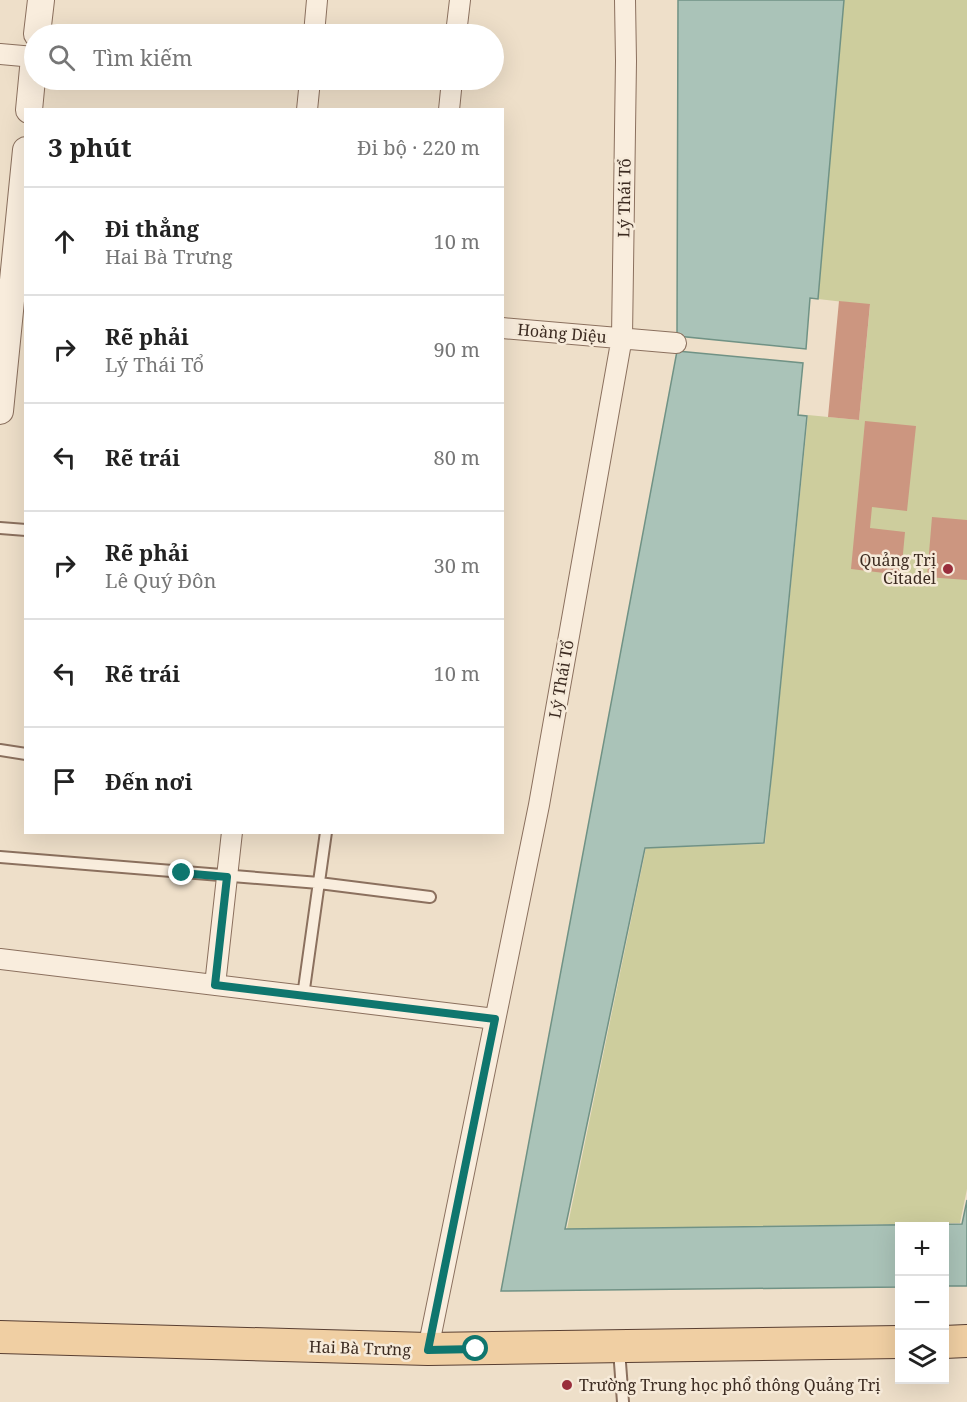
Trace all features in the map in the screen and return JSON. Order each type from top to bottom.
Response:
[{"type":"main road","name":"Hai Bà Trưng","points":[[0,1338],[428,1350],[895,1342]]},
{"type":"main road","points":[[949,1342],[967,1341]]},
{"type":"street","points":[[38,24],[41,0]]},
{"type":"street","points":[[315,24],[317,0]]},
{"type":"street","points":[[457,24],[460,0]]},
{"type":"street","name":"Lý Thái Tổ","points":[[428,1350],[539,805],[622,338],[625,0]]},
{"type":"street","points":[[0,54],[24,57]]},
{"type":"street","points":[[30,108],[32,90]]},
{"type":"street","points":[[307,108],[309,90]]},
{"type":"street","points":[[449,108],[451,90]]},
{"type":"street","points":[[0,411],[19,283],[24,188]]},
{"type":"street","name":"Hoàng Diệu","points":[[504,328],[676,343]]},
{"type":"street","points":[[215,985],[232,834]]},
{"type":"street","points":[[0,959],[495,1019]]},
{"type":"lane","points":[[0,528],[24,530]]},
{"type":"lane","points":[[0,750],[24,753]]},
{"type":"lane","points":[[303,996],[326,834]]},
{"type":"lane","points":[[0,857],[319,883],[430,897]]},
{"type":"lane","points":[[619,1347],[623,1402]]},
{"type":"green space","points":[[844,0],[967,0],[967,1189],[960,1223],[895,1222],[895,1224],[567,1229],[646,848],[765,844],[808,415],[859,420],[870,305],[818,299]]},
{"type":"shaded area","points":[[678,0],[844,0],[818,299],[810,298],[806,349],[677,336]]},
{"type":"shaded area","points":[[677,351],[803,363],[798,415],[807,416],[764,843],[645,848],[565,1229],[895,1225],[895,1287],[501,1291]]},
{"type":"shaded area","points":[[967,1200],[967,1286],[949,1286],[949,1224],[962,1224]]},
{"type":"building","points":[[839,301],[870,304],[859,420],[828,417]]},
{"type":"building","points":[[865,421],[916,426],[907,511],[872,507],[870,528],[905,532],[901,575],[851,569]]},
{"type":"building","points":[[932,517],[967,520],[967,580],[927,577]]},
{"type":"place","name":"Quảng Trị Citadel","points":[[948,569]]},
{"type":"place","name":"Trường Trung học phổ thông Quảng Trị","points":[[567,1385]]},
{"type":"route","points":[[182,873],[227,877],[215,985],[495,1019],[428,1350],[476,1349]]}]
